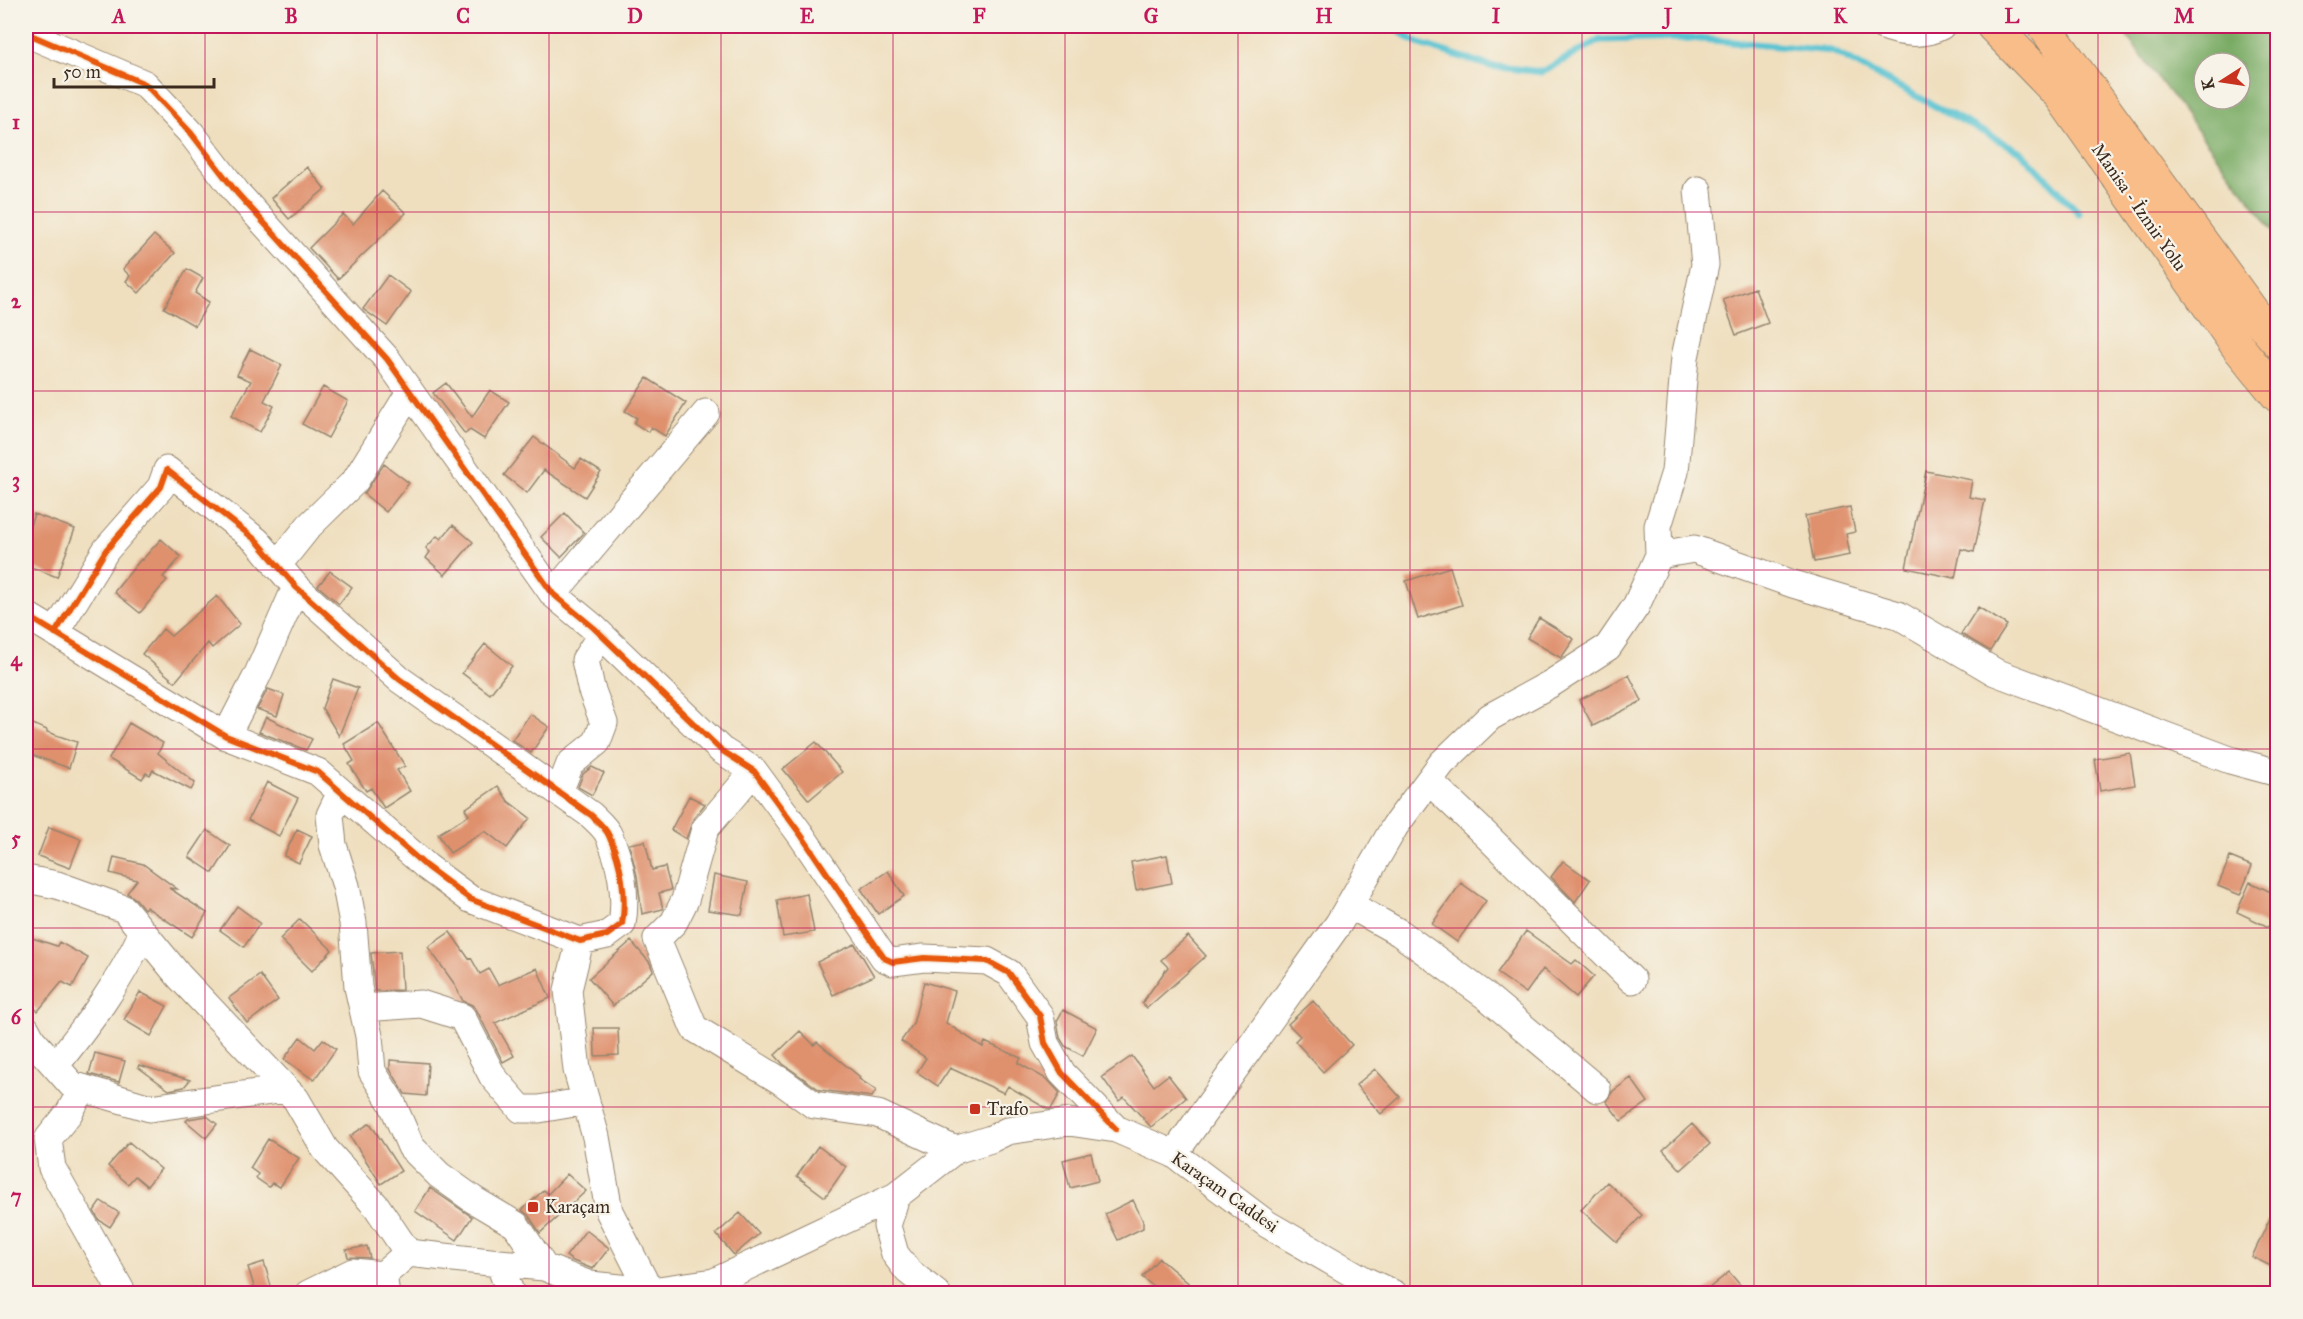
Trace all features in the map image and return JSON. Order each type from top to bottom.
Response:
[{"type":"highway","name":"Manisa - İzmir Yolu","points":[[1993,26],[2060,95],[2238,347],[2277,396]]},
{"type":"highway","name":"Manisa - İzmir Yolu","points":[[2044,26],[2257,318],[2277,342]]},
{"type":"street","points":[[1883,26],[1900,33],[1933,30],[1941,26]]},
{"type":"street","points":[[26,33],[145,84],[190,134],[237,193],[387,359],[553,594],[601,635],[721,750],[754,771],[801,835],[884,958],[893,962],[924,958],[987,961],[1009,973],[1040,1016],[1045,1043],[1062,1073],[1116,1129]]},
{"type":"street","points":[[1174,1154],[1339,923],[1395,826],[1442,763],[1490,717],[1552,683],[1608,647],[1636,606],[1659,555],[1658,526],[1675,472],[1685,357],[1705,265],[1698,190]]},
{"type":"street","points":[[277,566],[309,526],[355,481],[410,392]]},
{"type":"street","points":[[553,594],[706,413]]},
{"type":"street","points":[[26,615],[55,633],[226,736],[318,771],[426,867],[470,899],[580,941],[607,935],[621,924],[625,908],[621,876],[609,834],[591,814],[399,679],[296,587],[257,541],[167,471],[161,487],[106,550],[55,633]]},
{"type":"street","points":[[1659,555],[1694,549],[1793,584],[1898,615],[1995,672],[2230,760],[2277,773]]},
{"type":"street","points":[[226,736],[257,676],[296,587]]},
{"type":"street","points":[[559,792],[570,764],[597,742],[604,723],[591,688],[585,660],[601,635]]},
{"type":"street","points":[[657,939],[674,922],[685,900],[705,829],[754,771]]},
{"type":"street","points":[[1428,781],[1502,850],[1632,980]]},
{"type":"street","points":[[341,792],[330,816],[333,845],[346,886],[358,987],[369,1036],[372,1071],[392,1103],[411,1147],[439,1175],[474,1200],[516,1224],[544,1267]]},
{"type":"street","points":[[26,879],[57,885],[124,909],[179,976],[296,1099],[325,1149],[377,1207],[408,1253],[384,1284],[353,1272],[308,1293]]},
{"type":"street","points":[[1350,905],[1400,933],[1486,996],[1597,1089]]},
{"type":"street","points":[[625,908],[657,939],[694,1028],[781,1081],[814,1105],[878,1114],[955,1150]]},
{"type":"street","points":[[55,1066],[92,1021],[126,968],[143,932]]},
{"type":"street","points":[[580,941],[568,990],[577,1070],[596,1137],[609,1211],[651,1292]]},
{"type":"street","points":[[363,1008],[421,1004],[462,1017],[493,1077],[521,1109],[586,1101]]},
{"type":"street","points":[[26,1029],[32,1040],[72,1085],[150,1108],[286,1089]]},
{"type":"street","points":[[82,1088],[69,1113],[48,1140],[52,1168],[123,1293]]},
{"type":"street","name":"Karaçam Caddesi","points":[[408,1253],[544,1267],[590,1285],[651,1292],[714,1281],[896,1196],[955,1150],[991,1139],[1007,1131],[1069,1122],[1116,1129],[1174,1154],[1267,1224],[1364,1280],[1394,1293]]},
{"type":"street","points":[[896,1196],[887,1226],[895,1254],[908,1271],[938,1293]]},
{"type":"street","points":[[499,1263],[511,1293]]},
{"type":"green space","points":[[2119,26],[2277,26],[2277,236]]},
{"type":"building","points":[[307,167],[325,189],[289,219],[271,198]]},
{"type":"building","points":[[382,191],[406,213],[338,279],[309,248],[343,214],[353,224]]},
{"type":"building","points":[[154,235],[175,253],[139,293],[126,281],[130,276],[123,269]]},
{"type":"building","points":[[187,269],[203,278],[195,293],[209,302],[195,326],[164,308]]},
{"type":"building","points":[[388,275],[411,292],[387,326],[363,309]]},
{"type":"building","points":[[1755,288],[1768,323],[1736,335],[1723,300]]},
{"type":"building","points":[[250,349],[282,365],[264,401],[274,406],[260,432],[231,416],[251,381],[237,375]]},
{"type":"building","points":[[647,378],[686,403],[665,436],[651,427],[648,432],[634,423],[637,418],[625,411]]},
{"type":"building","points":[[446,383],[472,417],[490,390],[509,402],[484,439],[470,430],[465,434],[433,393]]},
{"type":"building","points":[[323,387],[348,401],[328,438],[302,424]]},
{"type":"building","points":[[534,437],[575,468],[581,459],[601,472],[585,497],[544,470],[527,493],[504,475]]},
{"type":"building","points":[[384,464],[409,483],[386,512],[364,494]]},
{"type":"building","points":[[1926,471],[1972,480],[1969,497],[1985,500],[1974,552],[1961,549],[1955,578],[1906,568]]},
{"type":"building","points":[[1850,507],[1855,532],[1846,534],[1850,555],[1814,562],[1805,516]]},
{"type":"building","points":[[565,513],[584,533],[561,557],[541,537]]},
{"type":"building","points":[[34,514],[75,529],[57,577],[26,565],[26,537]]},
{"type":"building","points":[[453,525],[473,542],[445,575],[426,558],[430,552],[426,548],[437,536],[441,539]]},
{"type":"building","points":[[161,539],[181,557],[163,577],[167,580],[140,613],[114,592]]},
{"type":"building","points":[[1450,567],[1462,605],[1418,619],[1406,581]]},
{"type":"building","points":[[330,571],[352,587],[339,604],[318,586]]},
{"type":"building","points":[[217,596],[240,624],[212,648],[208,643],[175,682],[142,654],[163,629],[171,636]]},
{"type":"building","points":[[1978,607],[2007,625],[1990,651],[1961,634]]},
{"type":"building","points":[[1539,618],[1574,639],[1561,658],[1527,638]]},
{"type":"building","points":[[485,644],[512,666],[490,694],[462,673]]},
{"type":"building","points":[[1629,675],[1642,701],[1593,726],[1579,700]]},
{"type":"building","points":[[333,679],[358,688],[339,736],[322,708]]},
{"type":"building","points":[[268,689],[284,695],[277,716],[257,709]]},
{"type":"building","points":[[530,714],[549,727],[531,753],[512,740]]},
{"type":"building","points":[[266,717],[312,739],[306,750],[259,732]]},
{"type":"building","points":[[26,721],[47,732],[77,742],[69,768],[26,753]]},
{"type":"building","points":[[129,723],[163,743],[158,753],[195,783],[191,790],[153,770],[150,775],[146,773],[142,779],[109,759]]},
{"type":"building","points":[[378,723],[405,766],[397,770],[410,791],[384,808],[371,788],[366,791],[349,764],[354,761],[344,744]]},
{"type":"building","points":[[816,742],[842,772],[809,800],[783,769]]},
{"type":"building","points":[[2130,753],[2135,785],[2100,791],[2095,759]]},
{"type":"building","points":[[592,767],[604,773],[592,795],[578,787],[583,774]]},
{"type":"building","points":[[267,782],[298,798],[279,836],[248,820]]},
{"type":"building","points":[[498,786],[508,801],[530,818],[507,848],[485,831],[450,853],[438,834],[469,815],[465,809]]},
{"type":"building","points":[[689,796],[705,804],[693,819],[686,839],[671,830]]},
{"type":"building","points":[[49,827],[81,839],[70,868],[38,856]]},
{"type":"building","points":[[297,829],[312,836],[299,863],[284,856]]},
{"type":"building","points":[[207,830],[230,846],[213,873],[189,857]]},
{"type":"building","points":[[645,841],[652,870],[665,867],[671,890],[659,893],[663,909],[642,914],[637,876],[629,844]]},
{"type":"building","points":[[1167,855],[1172,883],[1136,890],[1131,862]]},
{"type":"building","points":[[114,857],[143,864],[177,889],[169,888],[207,913],[192,937],[146,907],[144,909],[127,893],[137,880],[110,873]]},
{"type":"building","points":[[2230,857],[2252,866],[2240,895],[2218,886]]},
{"type":"building","points":[[1563,861],[1590,880],[1575,902],[1551,877]]},
{"type":"building","points":[[888,871],[904,896],[878,914],[861,889]]},
{"type":"building","points":[[714,875],[748,882],[742,915],[708,910]]},
{"type":"building","points":[[2250,882],[2277,895],[2277,931],[2237,912]]},
{"type":"building","points":[[1461,883],[1486,901],[1457,942],[1432,924]]},
{"type":"building","points":[[807,894],[814,932],[783,937],[777,900]]},
{"type":"building","points":[[237,906],[260,923],[244,947],[220,930]]},
{"type":"building","points":[[300,919],[332,950],[312,971],[280,939]]},
{"type":"building","points":[[1526,931],[1572,964],[1576,960],[1594,976],[1576,997],[1543,969],[1526,993],[1497,973]]},
{"type":"building","points":[[450,932],[469,959],[471,958],[480,974],[489,969],[498,985],[537,968],[550,998],[495,1023],[514,1056],[503,1062],[476,1009],[463,1001],[453,982],[428,947]]},
{"type":"building","points":[[26,936],[57,946],[59,942],[88,958],[72,987],[62,982],[38,1011],[26,1001]]},
{"type":"building","points":[[1188,936],[1206,956],[1147,1008],[1142,1003],[1168,967],[1161,960]]},
{"type":"building","points":[[631,941],[650,963],[653,971],[613,1006],[589,978]]},
{"type":"building","points":[[855,944],[874,976],[833,995],[817,962]]},
{"type":"building","points":[[400,951],[402,990],[375,991],[371,953]]},
{"type":"building","points":[[260,975],[278,1000],[247,1023],[229,998]]},
{"type":"building","points":[[924,982],[955,991],[946,1023],[983,1047],[985,1042],[1021,1058],[1018,1063],[1048,1080],[1060,1093],[1051,1109],[1047,1109],[1008,1086],[1004,1093],[950,1068],[938,1086],[917,1072],[926,1058],[901,1041],[913,1024]]},
{"type":"building","points":[[140,992],[167,1006],[151,1036],[124,1020]]},
{"type":"building","points":[[1313,1001],[1352,1045],[1323,1072],[1295,1041],[1300,1036],[1288,1024]]},
{"type":"building","points":[[1063,1010],[1097,1028],[1083,1056],[1065,1046],[1060,1038],[1057,1021]]},
{"type":"building","points":[[594,1028],[618,1028],[619,1055],[595,1056]]},
{"type":"building","points":[[800,1031],[814,1045],[817,1042],[860,1077],[859,1079],[876,1090],[872,1097],[820,1090],[783,1064],[775,1055]]},
{"type":"building","points":[[300,1037],[315,1049],[323,1039],[336,1049],[314,1080],[284,1059]]},
{"type":"building","points":[[95,1053],[125,1061],[119,1082],[89,1074]]},
{"type":"building","points":[[1132,1056],[1154,1086],[1168,1075],[1186,1098],[1151,1127],[1124,1097],[1119,1101],[1102,1077]]},
{"type":"building","points":[[390,1060],[428,1063],[426,1096],[405,1094],[390,1069]]},
{"type":"building","points":[[139,1065],[190,1080],[184,1087],[169,1090],[138,1067]]},
{"type":"building","points":[[1375,1069],[1400,1097],[1381,1114],[1356,1085]]},
{"type":"building","points":[[1631,1078],[1648,1102],[1621,1121],[1606,1101],[1613,1091]]},
{"type":"building","points":[[207,1116],[217,1124],[206,1138],[186,1121]]},
{"type":"building","points":[[370,1123],[401,1171],[381,1184],[350,1136]]},
{"type":"building","points":[[1692,1124],[1710,1144],[1681,1170],[1663,1150]]},
{"type":"building","points":[[268,1139],[299,1158],[280,1187],[272,1183],[269,1187],[256,1178],[258,1174],[250,1168]]},
{"type":"building","points":[[129,1142],[161,1169],[147,1186],[135,1176],[128,1184],[108,1166]]},
{"type":"building","points":[[818,1146],[846,1167],[825,1197],[797,1176]]},
{"type":"building","points":[[1091,1153],[1098,1181],[1070,1188],[1063,1160]]},
{"type":"building","points":[[567,1174],[586,1191],[540,1233],[529,1216],[522,1210],[544,1190],[548,1194]]},
{"type":"building","points":[[1607,1182],[1642,1215],[1617,1242],[1581,1210]]},
{"type":"building","points":[[430,1188],[472,1217],[457,1240],[415,1211]]},
{"type":"building","points":[[1133,1200],[1143,1221],[1143,1228],[1118,1240],[1105,1214]]},
{"type":"building","points":[[101,1201],[119,1213],[110,1227],[99,1220],[94,1211]]},
{"type":"building","points":[[2277,1203],[2277,1269],[2252,1257]]},
{"type":"building","points":[[740,1213],[759,1234],[734,1255],[716,1234]]},
{"type":"building","points":[[586,1230],[609,1248],[593,1269],[566,1256]]},
{"type":"building","points":[[367,1246],[370,1258],[348,1257],[346,1250]]},
{"type":"building","points":[[1159,1258],[1200,1293],[1161,1293],[1142,1277]]},
{"type":"building","points":[[264,1262],[273,1293],[256,1293],[248,1267]]},
{"type":"building","points":[[1729,1272],[1747,1293],[1703,1293]]},
{"type":"waterway","points":[[1392,26],[1417,43],[1490,66],[1542,72],[1600,40],[1689,38],[1832,51],[2021,152],[2079,213]]},
{"type":"cycle path","points":[[26,33],[145,84],[191,133],[237,193],[387,359],[553,594],[594,628],[721,750],[754,771],[801,835],[884,958],[893,962],[924,958],[987,961],[1009,973],[1040,1016],[1045,1043],[1062,1073],[1116,1129]]},
{"type":"cycle path","points":[[26,615],[226,736],[318,772],[427,867],[470,899],[580,941],[607,935],[622,924],[624,902],[617,857],[606,830],[591,815],[399,679],[296,587],[257,541],[167,470],[161,487],[106,550],[55,633]]},
{"type":"place","name":"Trafo","points":[[975,1109]]},
{"type":"place","name":"Karaçam","points":[[533,1207]]}]
